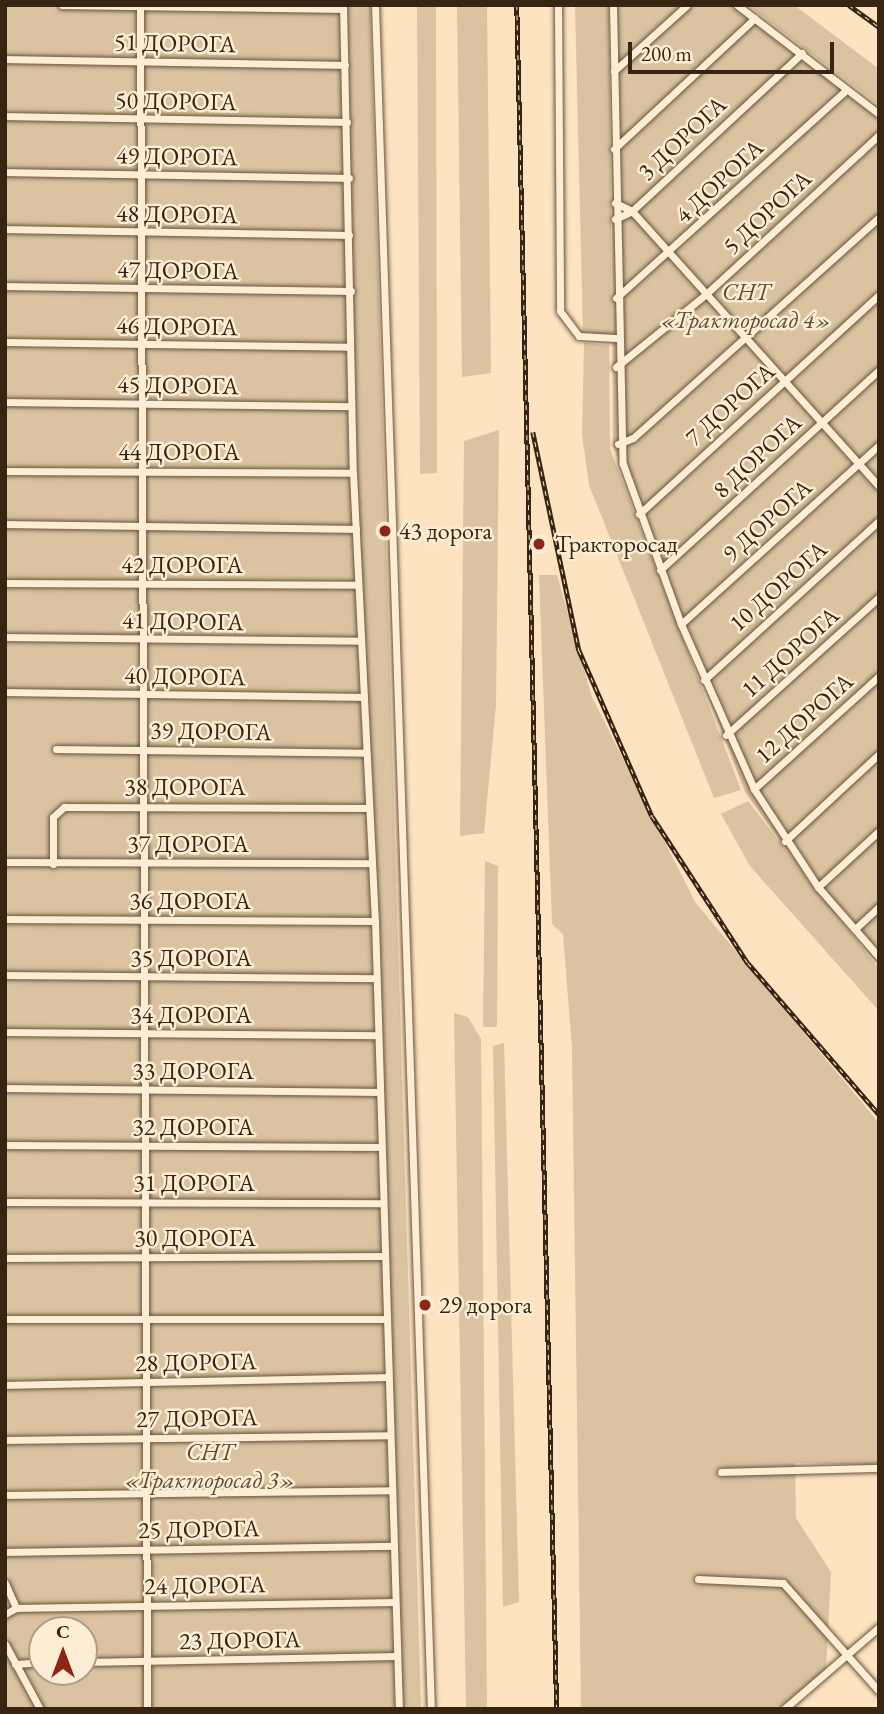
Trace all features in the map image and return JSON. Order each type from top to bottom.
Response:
[{"type":"street","points":[[62,5],[343,7],[349,178],[349,347],[353,473],[374,922],[399,1709]]},
{"type":"street","points":[[375,5],[431,1709]]},
{"type":"street","points":[[558,5],[560,312],[579,336],[616,338]]},
{"type":"street","points":[[613,5],[618,444],[639,514],[726,735],[785,841],[818,887],[879,957]]},
{"type":"street","points":[[614,71],[687,5]]},
{"type":"street","points":[[737,5],[879,114]]},
{"type":"street","points":[[140,6],[146,640],[146,1709]]},
{"type":"street","points":[[614,149],[755,18]]},
{"type":"street","name":"3 ДОРОГА","points":[[615,219],[632,211],[802,53]]},
{"type":"street","name":"51 ДОРОГА","points":[[5,59],[345,65]]},
{"type":"street","name":"4 ДОРОГА","points":[[616,298],[668,254],[846,90]]},
{"type":"street","name":"50 ДОРОГА","points":[[5,116],[347,122]]},
{"type":"street","name":"5 ДОРОГА","points":[[616,367],[706,294],[879,135]]},
{"type":"street","name":"49 ДОРОГА","points":[[5,172],[349,178]]},
{"type":"street","points":[[615,202],[632,211],[879,486]]},
{"type":"street","points":[[618,444],[633,438],[879,217]]},
{"type":"street","name":"48 ДОРОГА","points":[[5,229],[141,234],[349,234]]},
{"type":"street","name":"47 ДОРОГА","points":[[5,286],[351,291]]},
{"type":"street","name":"7 ДОРОГА","points":[[639,514],[879,295]]},
{"type":"street","name":"46 ДОРОГА","points":[[5,342],[349,347]]},
{"type":"street","name":"8 ДОРОГА","points":[[660,570],[879,370]]},
{"type":"street","name":"45 ДОРОГА","points":[[5,402],[351,406]]},
{"type":"street","name":"9 ДОРОГА","points":[[681,624],[879,445]]},
{"type":"street","name":"44 ДОРОГА","points":[[5,471],[353,473]]},
{"type":"street","name":"10 ДОРОГА","points":[[704,680],[879,521]]},
{"type":"street","points":[[5,524],[144,529],[356,529]]},
{"type":"street","name":"42 ДОРОГА","points":[[5,583],[358,585]]},
{"type":"street","name":"11 ДОРОГА","points":[[726,735],[879,597]]},
{"type":"street","name":"41 ДОРОГА","points":[[5,637],[361,641]]},
{"type":"street","name":"12 ДОРОГА","points":[[754,789],[879,676]]},
{"type":"street","name":"40 ДОРОГА","points":[[5,692],[364,696]]},
{"type":"street","name":"39 ДОРОГА","points":[[56,749],[366,753]]},
{"type":"street","points":[[785,841],[879,754]]},
{"type":"street","name":"38 ДОРОГА","points":[[52,864],[53,817],[64,807],[368,808]]},
{"type":"street","points":[[818,887],[879,831]]},
{"type":"street","name":"37 ДОРОГА","points":[[5,862],[371,863]]},
{"type":"street","points":[[855,929],[879,907]]},
{"type":"street","name":"36 ДОРОГА","points":[[5,919],[374,922]]},
{"type":"street","name":"35 ДОРОГА","points":[[5,975],[376,978]]},
{"type":"street","name":"34 ДОРОГА","points":[[5,1032],[377,1035]]},
{"type":"street","name":"33 ДОРОГА","points":[[5,1088],[380,1092]]},
{"type":"street","name":"32 ДОРОГА","points":[[5,1145],[381,1147]]},
{"type":"street","name":"31 ДОРОГА","points":[[5,1202],[383,1203]]},
{"type":"street","name":"30 ДОРОГА","points":[[5,1258],[385,1256]]},
{"type":"street","points":[[5,1319],[385,1319]]},
{"type":"street","name":"28 ДОРОГА","points":[[5,1385],[387,1377]]},
{"type":"street","name":"27 ДОРОГА","points":[[5,1440],[389,1435]]},
{"type":"street","points":[[721,1472],[879,1468]]},
{"type":"street","points":[[5,1495],[391,1490]]},
{"type":"street","name":"25 ДОРОГА","points":[[5,1552],[393,1546]]},
{"type":"street","points":[[698,1579],[783,1583],[879,1691]]},
{"type":"street","points":[[5,1583],[16,1608],[5,1614]]},
{"type":"street","name":"24 ДОРОГА","points":[[16,1608],[395,1602]]},
{"type":"street","points":[[784,1709],[879,1627]]},
{"type":"street","points":[[5,1644],[40,1709]]},
{"type":"street","name":"23 ДОРОГА","points":[[98,1662],[397,1656]]},
{"type":"street","points":[[15,1664],[28,1663]]},
{"type":"green space","name":"СНТ «Тракторосад 3»","points":[[5,5],[370,5],[421,1709],[5,1709]]},
{"type":"green space","points":[[417,5],[436,5],[437,473],[420,474]]},
{"type":"green space","points":[[457,5],[487,5],[491,373],[462,377]]},
{"type":"green space","points":[[575,5],[609,5],[612,335],[583,334]]},
{"type":"green space","name":"СНТ «Тракторосад 4»","points":[[611,5],[741,5],[879,109],[879,964],[816,891],[745,792],[613,446]]},
{"type":"green space","points":[[748,5],[794,5],[879,69],[879,105]]},
{"type":"green space","points":[[584,343],[609,345],[610,449],[741,790],[714,798],[589,485],[582,435]]},
{"type":"green space","points":[[499,430],[496,705],[484,833],[460,836],[464,441]]},
{"type":"green space","points":[[539,575],[557,575],[592,697],[695,902],[879,1123],[879,1465],[795,1463],[796,1518],[831,1572],[826,1670],[778,1709],[581,1709],[572,1048],[563,934],[552,924]]},
{"type":"green space","points":[[748,801],[879,969],[879,1011],[750,866],[721,814]]},
{"type":"green space","points":[[485,861],[498,866],[497,1027],[483,1027]]},
{"type":"green space","points":[[454,1013],[468,1017],[481,1039],[487,1709],[466,1709]]},
{"type":"green space","points":[[504,1043],[519,1602],[503,1607],[493,1046]]},
{"type":"railway","points":[[517,5],[557,1709]]},
{"type":"railway","points":[[849,5],[879,27]]},
{"type":"railway","points":[[533,432],[579,650],[652,816],[748,963],[879,1114]]},
{"type":"place","name":"43 дорога","points":[[385,531]]},
{"type":"place","name":"Тракторосад","points":[[539,544]]},
{"type":"place","name":"29 дорога","points":[[425,1305]]}]
